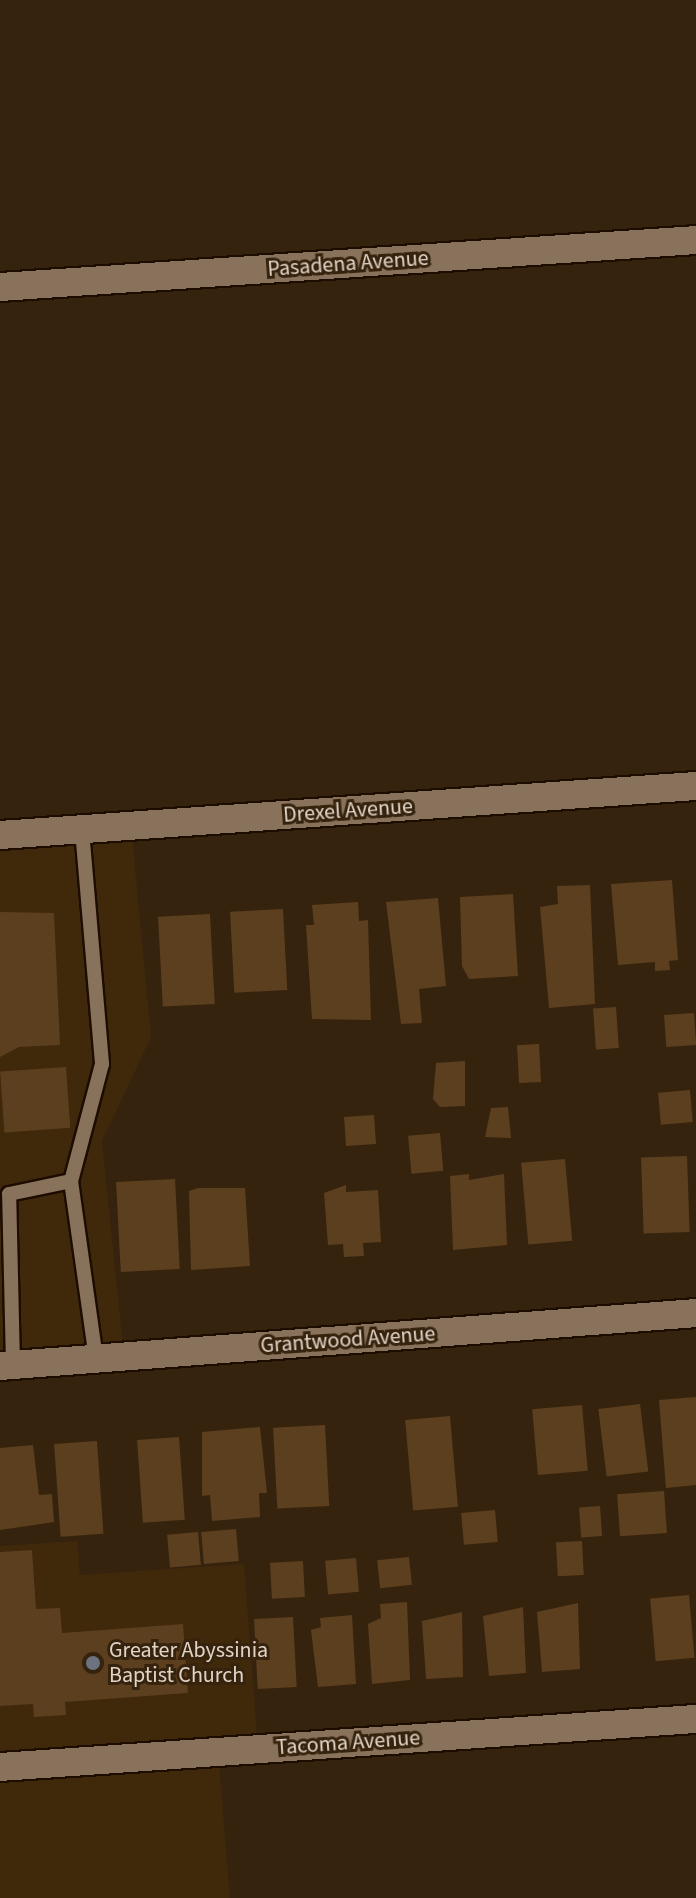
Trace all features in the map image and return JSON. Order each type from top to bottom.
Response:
[{"type":"street","name":"Pasadena Avenue","points":[[0,287],[696,240]]},
{"type":"street","name":"Drexel Avenue","points":[[0,835],[696,786]]},
{"type":"street","name":"Grantwood Avenue","points":[[7,1366],[696,1313]]},
{"type":"street","name":"Tacoma Avenue","points":[[0,1767],[696,1719]]},
{"type":"lane","points":[[82,830],[102,1064],[71,1181],[96,1359]]},
{"type":"lane","points":[[7,1366],[9,1194],[71,1181]]},
{"type":"shaded area","points":[[131,827],[151,1037],[102,1141],[124,1357],[0,1366],[0,835]]},
{"type":"shaded area","points":[[77,1541],[80,1575],[244,1564],[258,1749],[218,1752],[230,1898],[0,1898],[0,1546]]},
{"type":"building","points":[[672,880],[678,960],[669,961],[670,970],[655,971],[655,962],[618,965],[611,884]]},
{"type":"building","points":[[590,885],[595,1004],[549,1008],[540,907],[558,904],[557,886]]},
{"type":"building","points":[[513,894],[518,976],[469,979],[462,966],[460,897]]},
{"type":"building","points":[[438,898],[446,986],[419,989],[422,1023],[401,1024],[386,902]]},
{"type":"building","points":[[358,902],[359,921],[368,920],[371,1020],[312,1019],[306,925],[314,925],[312,905]]},
{"type":"building","points":[[283,909],[287,990],[234,993],[230,912]]},
{"type":"building","points":[[0,912],[54,913],[60,1045],[19,1047],[0,1057]]},
{"type":"building","points":[[210,914],[215,1004],[163,1007],[158,917]]},
{"type":"building","points":[[616,1007],[619,1048],[596,1050],[593,1009]]},
{"type":"building","points":[[694,1013],[696,1045],[666,1047],[664,1015]]},
{"type":"building","points":[[539,1044],[541,1082],[519,1083],[517,1045]]},
{"type":"building","points":[[465,1061],[465,1106],[440,1107],[433,1099],[436,1063]]},
{"type":"building","points":[[66,1067],[70,1128],[4,1132],[0,1072]]},
{"type":"building","points":[[690,1090],[693,1122],[661,1125],[658,1093]]},
{"type":"building","points":[[508,1107],[511,1138],[485,1137],[491,1108]]},
{"type":"building","points":[[374,1115],[376,1144],[346,1146],[344,1117]]},
{"type":"building","points":[[440,1133],[443,1171],[411,1174],[408,1136]]},
{"type":"building","points":[[687,1156],[690,1232],[644,1234],[641,1158]]},
{"type":"building","points":[[565,1159],[572,1241],[528,1245],[521,1163]]},
{"type":"building","points":[[469,1174],[469,1180],[504,1174],[507,1245],[453,1250],[450,1176]]},
{"type":"building","points":[[175,1179],[180,1269],[121,1272],[116,1182]]},
{"type":"building","points":[[346,1185],[346,1192],[378,1190],[381,1242],[363,1243],[364,1256],[344,1257],[343,1244],[328,1245],[324,1193]]},
{"type":"building","points":[[198,1188],[245,1188],[250,1266],[191,1270],[189,1191]]},
{"type":"building","points":[[696,1397],[696,1485],[666,1488],[659,1400]]},
{"type":"building","points":[[640,1404],[648,1471],[607,1477],[598,1409]]},
{"type":"building","points":[[582,1405],[588,1471],[538,1475],[532,1409]]},
{"type":"building","points":[[450,1416],[458,1507],[413,1511],[405,1420]]},
{"type":"building","points":[[325,1425],[329,1506],[277,1509],[273,1428]]},
{"type":"building","points":[[260,1427],[267,1493],[259,1493],[260,1517],[212,1521],[210,1495],[202,1496],[202,1432]]},
{"type":"building","points":[[179,1437],[185,1520],[143,1523],[137,1440]]},
{"type":"building","points":[[97,1441],[103,1534],[61,1537],[54,1444]]},
{"type":"building","points":[[33,1445],[39,1495],[52,1494],[54,1522],[0,1530],[0,1448]]},
{"type":"building","points":[[664,1491],[667,1533],[620,1536],[617,1494]]},
{"type":"building","points":[[600,1506],[602,1536],[581,1537],[579,1507]]},
{"type":"building","points":[[495,1510],[498,1542],[464,1545],[461,1513]]},
{"type":"building","points":[[236,1529],[239,1561],[204,1564],[201,1532]]},
{"type":"building","points":[[198,1532],[201,1565],[170,1568],[167,1535]]},
{"type":"building","points":[[582,1541],[584,1575],[558,1576],[556,1542]]},
{"type":"building","name":"Greater Abyssinia Baptist Church","points":[[32,1550],[36,1609],[60,1608],[62,1633],[183,1624],[188,1693],[65,1702],[66,1715],[34,1717],[33,1704],[0,1706],[0,1552]]},
{"type":"building","points":[[409,1557],[412,1585],[380,1588],[377,1560]]},
{"type":"building","points":[[356,1558],[359,1592],[328,1595],[325,1561]]},
{"type":"building","points":[[303,1561],[305,1597],[272,1599],[270,1563]]},
{"type":"building","points":[[689,1595],[694,1658],[656,1661],[650,1598]]},
{"type":"building","points":[[407,1602],[410,1680],[372,1684],[368,1624],[381,1618],[380,1604]]},
{"type":"building","points":[[578,1603],[580,1669],[542,1672],[537,1612]]},
{"type":"building","points":[[523,1607],[526,1673],[489,1676],[483,1616]]},
{"type":"building","points":[[462,1612],[463,1677],[426,1679],[422,1621]]},
{"type":"building","points":[[352,1615],[356,1684],[318,1687],[311,1630],[321,1627],[320,1618]]},
{"type":"building","points":[[293,1617],[297,1687],[258,1689],[254,1619]]},
{"type":"place","name":"Greater Abyssinia Baptist Church","points":[[93,1663]]}]
